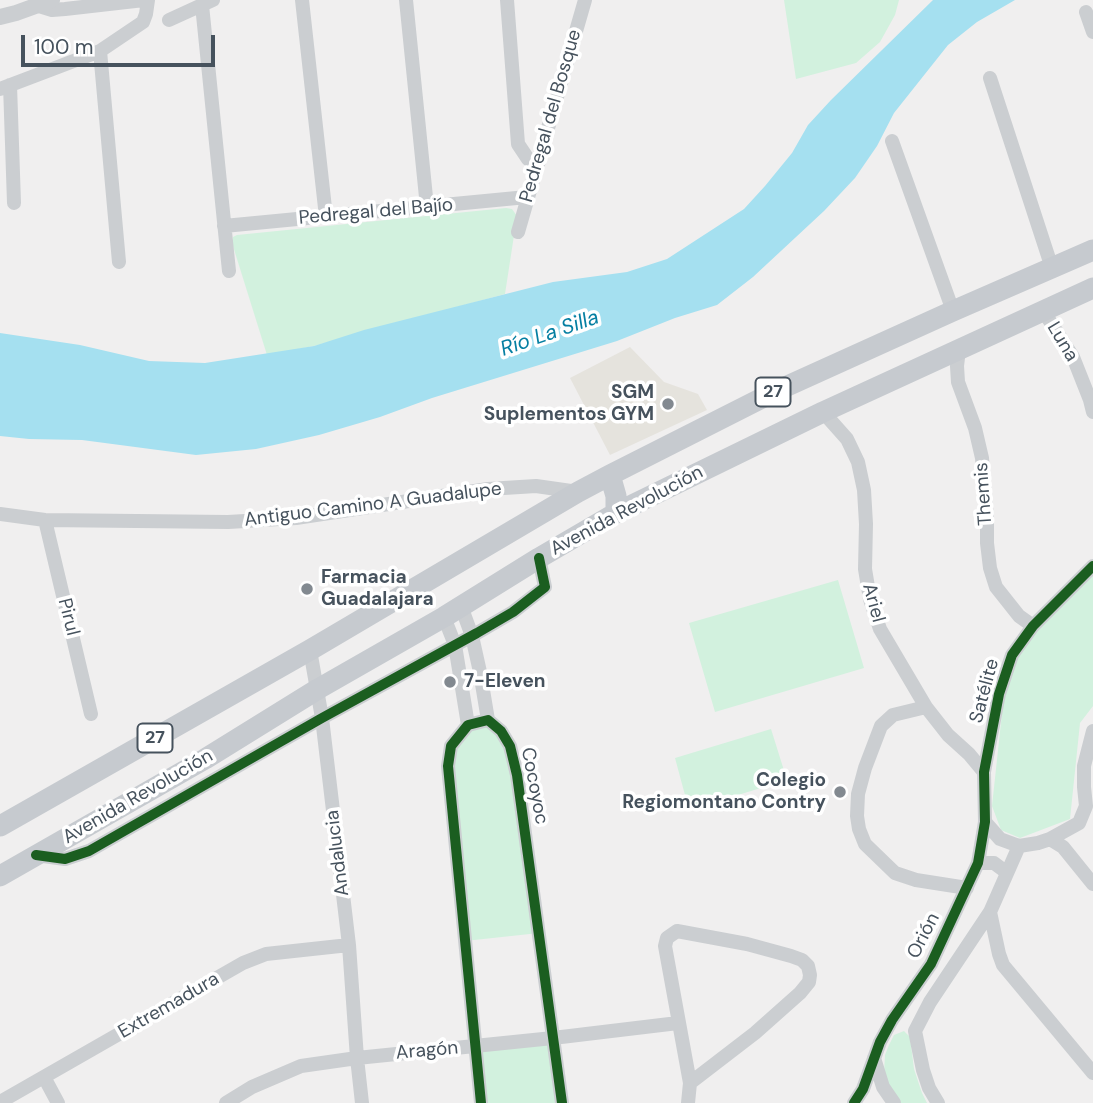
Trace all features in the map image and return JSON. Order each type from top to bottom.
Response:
[{"type":"main road","name":"Avenida Revolución","points":[[0,826],[436,578],[610,475],[774,392],[1093,250]]},
{"type":"main road","name":"Avenida Revolución","points":[[0,876],[205,759],[616,513],[823,412],[1093,288]]},
{"type":"main road","points":[[610,475],[614,482],[616,513]]},
{"type":"street","points":[[0,17],[45,3],[52,10],[146,0],[143,22],[100,51],[5,87],[14,203]]},
{"type":"street","points":[[302,0],[326,217]]},
{"type":"street","points":[[406,0],[427,207]]},
{"type":"street","points":[[507,0],[518,144],[528,159],[538,162]]},
{"type":"street","name":"Pedregal del Bosque","points":[[518,232],[585,0]]},
{"type":"street","points":[[169,20],[208,3],[229,271]]},
{"type":"street","points":[[1086,12],[1093,32]]},
{"type":"street","points":[[100,51],[119,262]]},
{"type":"street","points":[[990,78],[1052,268]]},
{"type":"street","points":[[892,141],[953,311]]},
{"type":"street","name":"Pedregal del Bajío","points":[[224,226],[527,197]]},
{"type":"street","name":"Luna","points":[[1044,312],[1073,356],[1093,412]]},
{"type":"street","name":"Themis","points":[[959,350],[958,382],[975,428],[982,458],[990,568],[996,587],[1019,616],[1033,626]]},
{"type":"street","name":"Ariel","points":[[823,412],[847,439],[858,462],[864,490],[865,569],[870,599],[880,629],[926,707],[948,735],[984,772]]},
{"type":"street","name":"Antiguo Camino A Guadalupe","points":[[0,514],[44,520],[228,522],[296,518],[488,489],[536,486],[578,492]]},
{"type":"street","name":"Pirul","points":[[44,520],[91,714]]},
{"type":"street","points":[[37,855],[65,859],[89,851],[513,612],[545,587],[539,558]]},
{"type":"street","name":"Satélite","points":[[984,772],[999,694],[1012,655],[1033,626],[1093,566]]},
{"type":"street","points":[[452,611],[468,724]]},
{"type":"street","name":"Cocoyoc","points":[[452,611],[472,636],[488,720],[501,731],[510,746],[517,775],[562,1103]]},
{"type":"street","name":"Andalucia","points":[[310,650],[322,718],[349,945],[362,1103]]},
{"type":"street","points":[[926,707],[893,715],[881,726],[858,794],[859,829],[865,844],[895,873],[916,880],[967,888]]},
{"type":"street","points":[[481,1103],[447,766],[450,746],[468,724],[488,720]]},
{"type":"street","points":[[1093,731],[1084,766],[1086,806],[1093,822]]},
{"type":"street","name":"Orión","points":[[855,1103],[892,1020],[931,964],[978,863],[985,822],[984,772]]},
{"type":"street","points":[[985,822],[1000,839],[1019,846],[1038,843],[1079,822],[1086,806]]},
{"type":"street","points":[[1050,839],[1063,847],[1093,884]]},
{"type":"street","name":"Orión","points":[[915,1031],[930,1002],[990,912],[1019,846]]},
{"type":"street","points":[[978,863],[994,863],[1006,872]]},
{"type":"street","points":[[990,912],[1003,965],[1093,1073]]},
{"type":"street","points":[[688,1103],[690,1083],[665,946],[667,938],[677,931],[767,948],[802,960],[808,966],[810,975],[800,993],[755,1033],[690,1083]]},
{"type":"street","name":"Extremadura","points":[[0,1102],[243,963],[266,954],[349,945]]},
{"type":"street","points":[[892,1020],[915,1031],[923,1070],[938,1103]]},
{"type":"street","name":"Aragón","points":[[226,1103],[253,1087],[301,1066],[678,1023]]},
{"type":"street","points":[[874,1056],[883,1087],[894,1103]]},
{"type":"street","points":[[44,1077],[58,1103]]},
{"type":"street","points":[[253,1087],[255,1103]]},
{"type":"shaded area","points":[[630,347],[664,382],[698,394],[707,410],[610,455],[570,378]]},
{"type":"green space","points":[[784,0],[899,0],[895,15],[880,42],[856,63],[796,79]]},
{"type":"green space","points":[[512,209],[517,216],[505,294],[314,346],[267,355],[232,243],[233,237]]},
{"type":"green space","points":[[1093,573],[1093,706],[1080,723],[1070,819],[1020,838],[1001,830],[992,806],[1006,676],[1030,638]]},
{"type":"green space","points":[[838,580],[864,668],[715,712],[689,623]]},
{"type":"green space","points":[[488,720],[510,746],[539,933],[465,941],[448,766],[458,736]]},
{"type":"green space","points":[[771,729],[787,780],[689,810],[675,758]]},
{"type":"green space","points":[[904,1031],[910,1037],[914,1069],[927,1103],[897,1103],[884,1073],[885,1055],[889,1045],[894,1035]]},
{"type":"green space","points":[[553,1038],[561,1103],[481,1103],[475,1046]]},
{"type":"water","name":"Río La Silla","points":[[933,0],[1015,0],[977,22],[948,45],[894,113],[877,146],[855,178],[753,277],[717,305],[617,341],[432,398],[380,417],[319,435],[256,449],[196,455],[82,440],[0,436],[0,333],[80,345],[149,361],[205,363],[314,346],[364,330],[553,282],[627,272],[667,259],[744,209],[792,153],[808,125]]},
{"type":"cycle path","points":[[36,855],[65,859],[89,851],[513,612],[545,587],[539,558]]},
{"type":"cycle path","points":[[854,1103],[863,1089],[880,1042],[931,964],[978,863],[985,822],[984,772],[999,694],[1012,655],[1033,626],[1093,566]]},
{"type":"cycle path","points":[[481,1103],[448,766],[451,746],[468,725],[488,720],[501,731],[510,746],[517,775],[562,1103]]},
{"type":"place","name":"SGM Suplementos GYM","points":[[668,404]]},
{"type":"place","name":"Farmacia Guadalajara","points":[[307,589]]},
{"type":"place","name":"7-Eleven","points":[[450,682]]},
{"type":"place","name":"Colegio Regiomontano Contry","points":[[840,792]]}]
